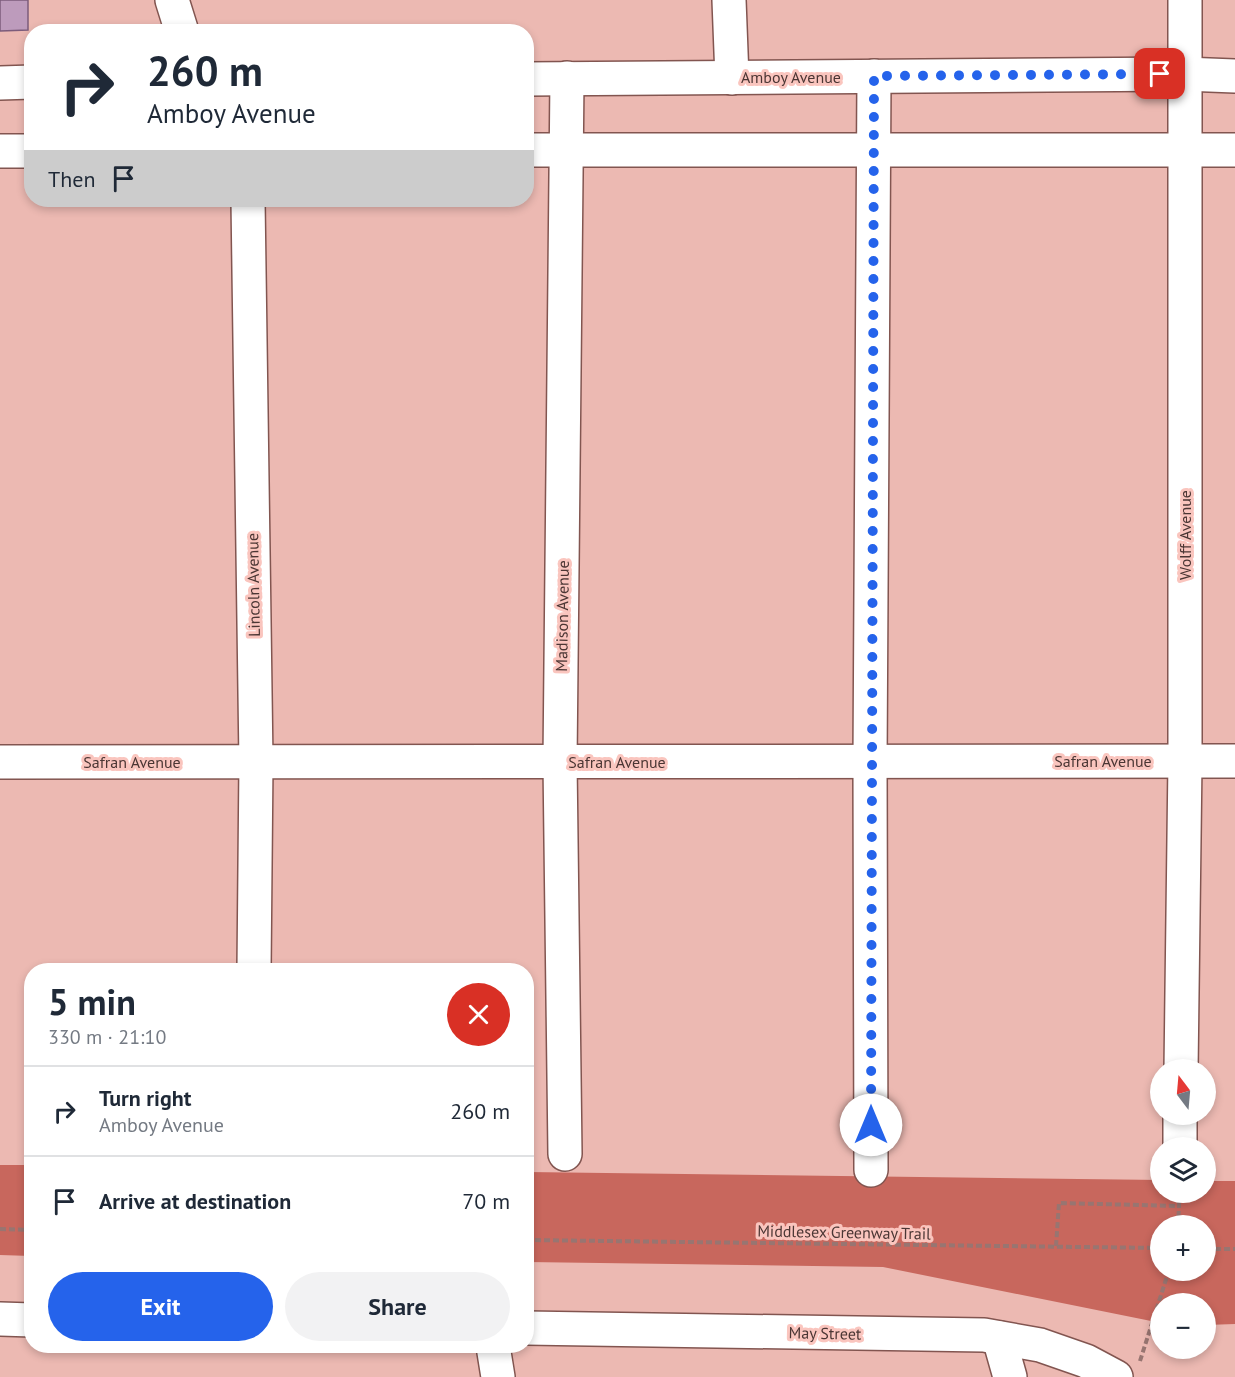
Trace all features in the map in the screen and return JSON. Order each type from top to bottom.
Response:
[{"type":"street","points":[[172,0],[180,24]]},
{"type":"street","points":[[729,0],[732,78]]},
{"type":"street","name":"Wolff Avenue","points":[[1181,1059],[1185,761],[1185,0]]},
{"type":"street","name":"Amboy Avenue","points":[[534,79],[1184,74],[1235,76]]},
{"type":"street","points":[[871,1170],[870,762],[874,76]]},
{"type":"street","name":"Madison Avenue","points":[[565,1154],[560,762],[567,78]]},
{"type":"street","points":[[0,83],[24,82]]},
{"type":"street","points":[[534,150],[1235,150]]},
{"type":"street","points":[[0,151],[24,151]]},
{"type":"street","name":"Lincoln Avenue","points":[[248,207],[255,762],[254,963]]},
{"type":"street","name":"Safran Avenue","points":[[0,762],[1235,761]]},
{"type":"street","points":[[0,1319],[24,1320]]},
{"type":"street","name":"May Street","points":[[534,1328],[984,1335],[1040,1345],[1127,1372]]},
{"type":"street","points":[[999,1338],[1010,1377]]},
{"type":"street","points":[[494,1353],[498,1377]]},
{"type":"path","points":[[1056,1246],[1059,1203],[1179,1206],[1179,1215]]},
{"type":"path","points":[[0,1229],[24,1230]]},
{"type":"path","name":"Middlesex Greenway Trail","points":[[534,1240],[1150,1248]]},
{"type":"path","points":[[1216,1249],[1235,1249]]},
{"type":"path","points":[[1127,1372],[1164,1281]]},
{"type":"shaded area","points":[[0,1165],[24,1165],[24,1256],[0,1255]]},
{"type":"shaded area","points":[[534,1172],[1150,1180],[1150,1203],[1216,1203],[1216,1181],[1235,1181],[1235,1324],[1216,1325],[1216,1293],[1150,1293],[1150,1321],[883,1267],[534,1262]]},
{"type":"building","points":[[0,0],[28,0],[28,24],[24,24],[24,30],[0,31]]},
{"type":"route","points":[[871,1125],[870,762],[874,76],[1160,74]]}]
